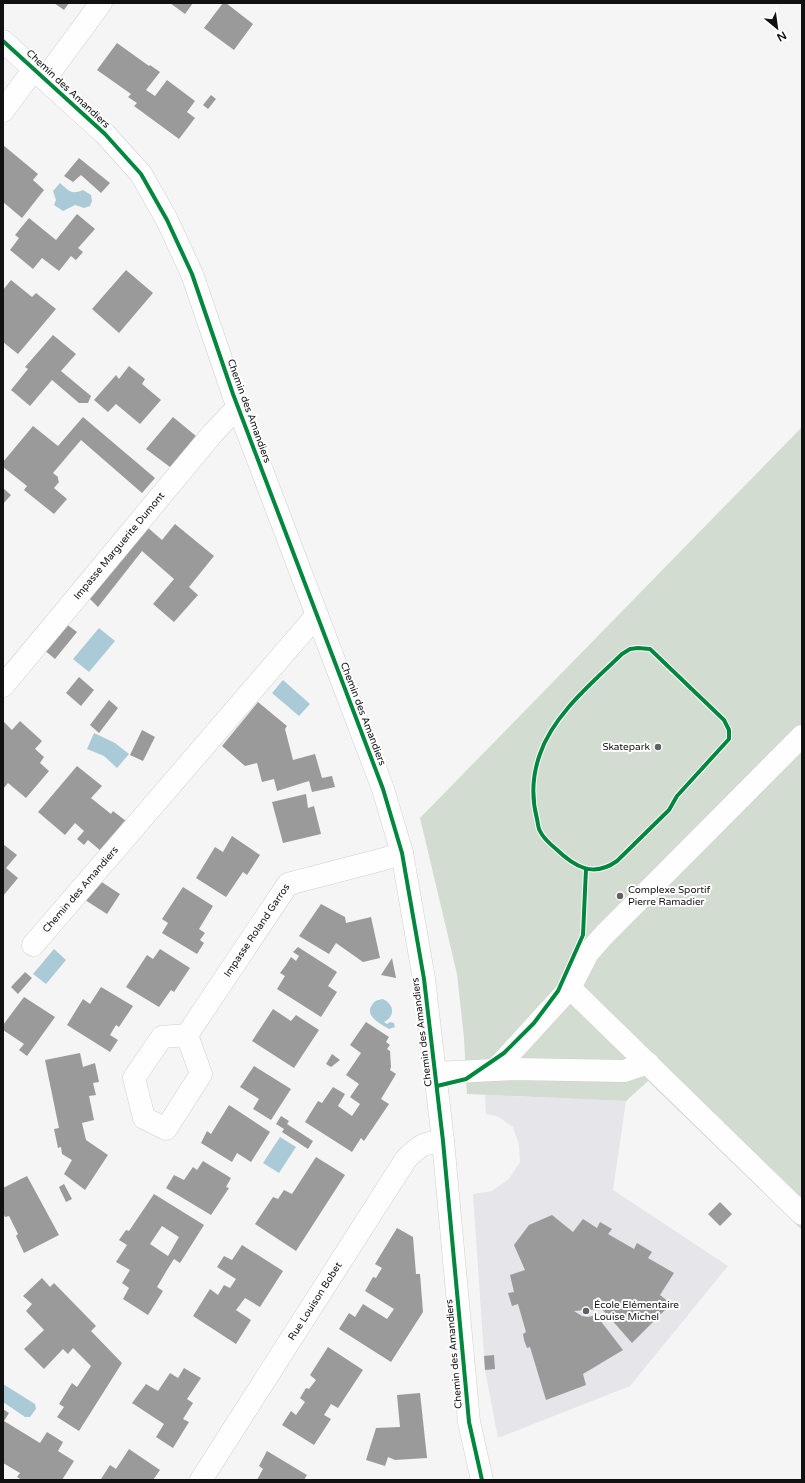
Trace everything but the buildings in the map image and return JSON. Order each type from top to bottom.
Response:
[{"type":"street","points":[[3,111],[40,74],[101,3]]},
{"type":"street","name":"Chemin des Amandiers","points":[[3,41],[105,134],[141,174],[167,220],[192,274],[238,407],[383,789],[402,853],[424,980],[443,1142],[469,1422],[482,1480]]},
{"type":"street","name":"Impasse Marguerite Dumont","points":[[3,686],[213,433],[238,407]]},
{"type":"street","name":"Chemin des Amandiers","points":[[33,945],[317,615]]},
{"type":"street","points":[[495,1070],[570,988],[588,953],[802,736]]},
{"type":"street","name":"Impasse Roland Garros","points":[[187,1035],[288,884],[402,853]]},
{"type":"street","points":[[570,988],[802,1214]]},
{"type":"street","points":[[435,1073],[495,1070],[624,1071],[648,1063]]},
{"type":"street","name":"Rue Louison Bobet","points":[[201,1480],[406,1158],[416,1149],[427,1143],[443,1142]]},
{"type":"shaded area","name":"Complexe Sportif Pierre Ramadier","points":[[802,427],[802,1230],[648,1081],[626,1101],[467,1094],[464,1038],[457,974],[420,818]]},
{"type":"shaded area","name":"École Elémentaire Louise Michel","points":[[485,1095],[626,1101],[613,1190],[728,1266],[630,1386],[498,1438],[485,1370],[473,1194],[492,1191],[509,1179],[520,1162],[519,1145],[513,1127],[497,1116],[486,1114]]},
{"type":"water","points":[[60,183],[70,191],[76,192],[83,190],[91,195],[92,201],[90,206],[84,208],[75,205],[63,211],[54,205],[56,200],[53,191]]},
{"type":"water","points":[[99,628],[115,641],[89,672],[73,659]]},
{"type":"water","points":[[283,680],[310,704],[299,716],[272,693]]},
{"type":"water","points":[[94,733],[115,743],[129,754],[117,768],[104,756],[87,749]]},
{"type":"water","points":[[54,949],[66,960],[46,984],[33,974]]},
{"type":"water","points":[[383,999],[390,1004],[392,1010],[392,1014],[388,1020],[384,1022],[387,1024],[390,1022],[394,1023],[395,1027],[389,1029],[374,1019],[370,1013],[370,1009],[374,1002]]},
{"type":"water","points":[[280,1137],[296,1147],[279,1173],[263,1163]]},
{"type":"water","points":[[3,1384],[35,1404],[36,1409],[30,1417],[25,1417],[3,1402]]},
{"type":"cycle path","points":[[3,41],[105,134],[141,174],[167,220],[192,274],[233,394],[383,789],[402,853],[424,979],[443,1141],[469,1422],[482,1480]]},
{"type":"cycle path","points":[[638,648],[650,649],[724,720],[729,730],[729,739],[677,796],[669,810],[617,861],[600,869],[585,868],[570,861],[547,841],[539,830],[533,794],[535,770],[546,740],[564,713],[575,700],[622,654],[630,649],[638,648]]},
{"type":"cycle path","points":[[437,1086],[466,1079],[504,1053],[534,1023],[558,991],[583,935],[586,869]]},
{"type":"place","name":"Skatepark","points":[[658,747]]},
{"type":"place","name":"Complexe Sportif Pierre Ramadier","points":[[620,896]]},
{"type":"place","name":"École Elémentaire Louise Michel","points":[[586,1311]]}]
